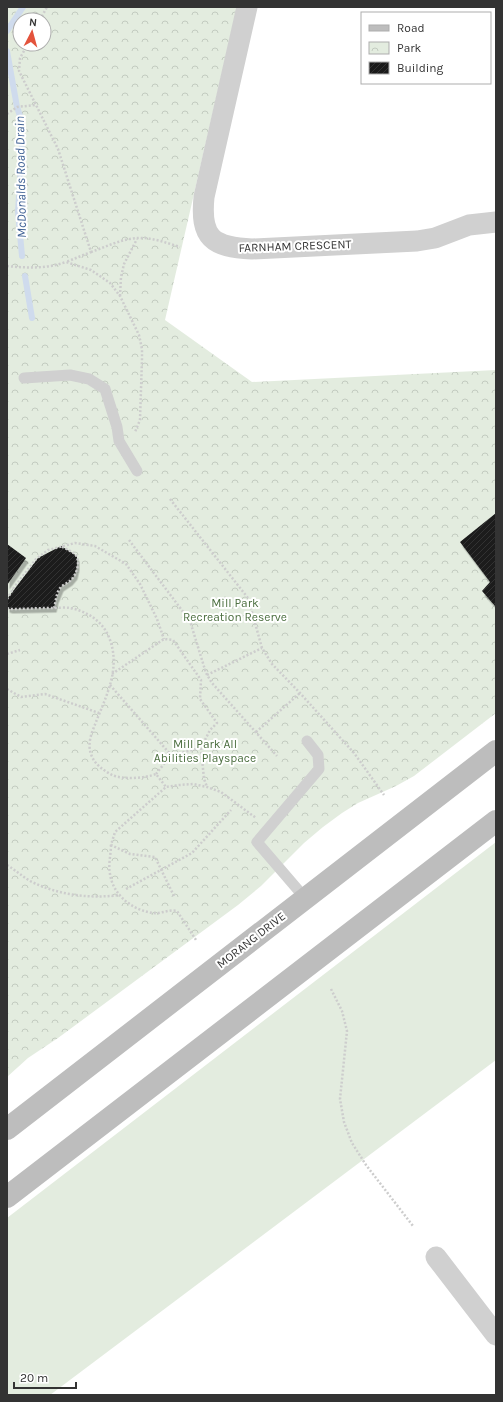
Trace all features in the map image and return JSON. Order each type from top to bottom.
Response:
[{"type":"main road","name":"MORANG DRIVE","points":[[7,1129],[496,752]]},
{"type":"main road","points":[[7,1197],[496,821]]},
{"type":"street","name":"FARNHAM CRESCENT","points":[[247,7],[204,197],[204,223],[207,231],[213,239],[223,246],[252,249],[417,241],[435,238],[469,225],[496,222]]},
{"type":"street","points":[[436,1257],[496,1336]]},
{"type":"lane","points":[[24,378],[70,375],[89,379],[105,389],[117,427],[119,440],[137,471]]},
{"type":"lane","points":[[305,898],[257,842],[319,769],[318,755],[307,741]]},
{"type":"path","points":[[23,52],[20,58],[19,71],[58,149],[91,252]]},
{"type":"path","points":[[7,114],[17,107],[35,105]]},
{"type":"path","points":[[120,296],[121,277],[124,264],[137,238]]},
{"type":"path","points":[[7,266],[19,268],[52,267],[119,242],[137,238],[160,241],[180,247]]},
{"type":"path","points":[[66,262],[91,270],[110,283],[120,296],[139,335],[142,349],[140,420],[134,434]]},
{"type":"path","points":[[170,499],[248,598],[262,648],[272,664],[354,753],[384,795]]},
{"type":"path","points":[[129,540],[190,621],[207,675],[212,683],[276,756]]},
{"type":"path","points":[[7,599],[36,559],[48,550],[76,543],[95,546],[126,564],[143,591],[157,619],[164,639]]},
{"type":"path","points":[[54,608],[57,595],[61,587],[70,582],[75,575],[78,566],[77,557],[61,546]]},
{"type":"path","points":[[7,608],[69,608],[83,612],[94,618],[105,628],[113,649],[114,665],[110,684],[91,736],[90,745],[91,755],[100,769],[114,776],[130,778],[150,776],[156,774],[171,755],[201,748]]},
{"type":"path","points":[[112,674],[164,639],[173,640],[201,680],[200,699],[217,723],[210,730],[201,748],[204,780],[207,787]]},
{"type":"path","points":[[207,675],[262,648]]},
{"type":"path","points":[[7,654],[20,650]]},
{"type":"path","points":[[110,684],[171,755]]},
{"type":"path","points":[[7,689],[21,697],[45,694],[99,713]]},
{"type":"path","points":[[256,732],[300,693]]},
{"type":"path","points":[[156,774],[166,787]]},
{"type":"path","points":[[196,940],[177,911],[160,913],[145,912],[131,906],[115,890],[110,873],[111,846],[115,832],[166,787],[179,785],[193,784],[221,792],[258,820]]},
{"type":"path","points":[[126,889],[192,853],[231,810]]},
{"type":"path","points":[[111,846],[130,854],[154,857],[174,896]]},
{"type":"path","points":[[7,866],[30,880],[52,890],[90,897],[120,895]]},
{"type":"path","points":[[331,989],[342,1011],[347,1031],[340,1099],[344,1122],[352,1143],[366,1165],[413,1226]]},
{"type":"green space","name":"Mill Park Recreation Reserve","points":[[7,7],[237,7],[165,320],[252,382],[496,370],[496,713],[414,776],[358,803],[323,827],[304,843],[261,886],[238,905],[58,1038],[28,1058],[7,1077]]},
{"type":"green space","points":[[496,842],[496,1060],[50,1395],[7,1395],[7,1218]]},
{"type":"building","points":[[496,513],[495,606],[482,591],[490,582],[460,542]]},
{"type":"building","points":[[7,544],[26,558],[7,585]]},
{"type":"building","points":[[61,546],[77,557],[77,566],[75,575],[70,581],[61,587],[54,608],[7,608],[7,599],[38,558]]},
{"type":"waterway","name":"McDonalds Road Drain","points":[[7,31],[23,7]]},
{"type":"waterway","name":"McDonalds Road Drain","points":[[7,51],[20,116],[22,149],[18,212],[22,256]]},
{"type":"waterway","name":"McDonalds Road Drain","points":[[25,276],[32,318]]},
{"type":"park label","name":"Mill Park All Abilities Playspace","points":[[205,751]]}]
